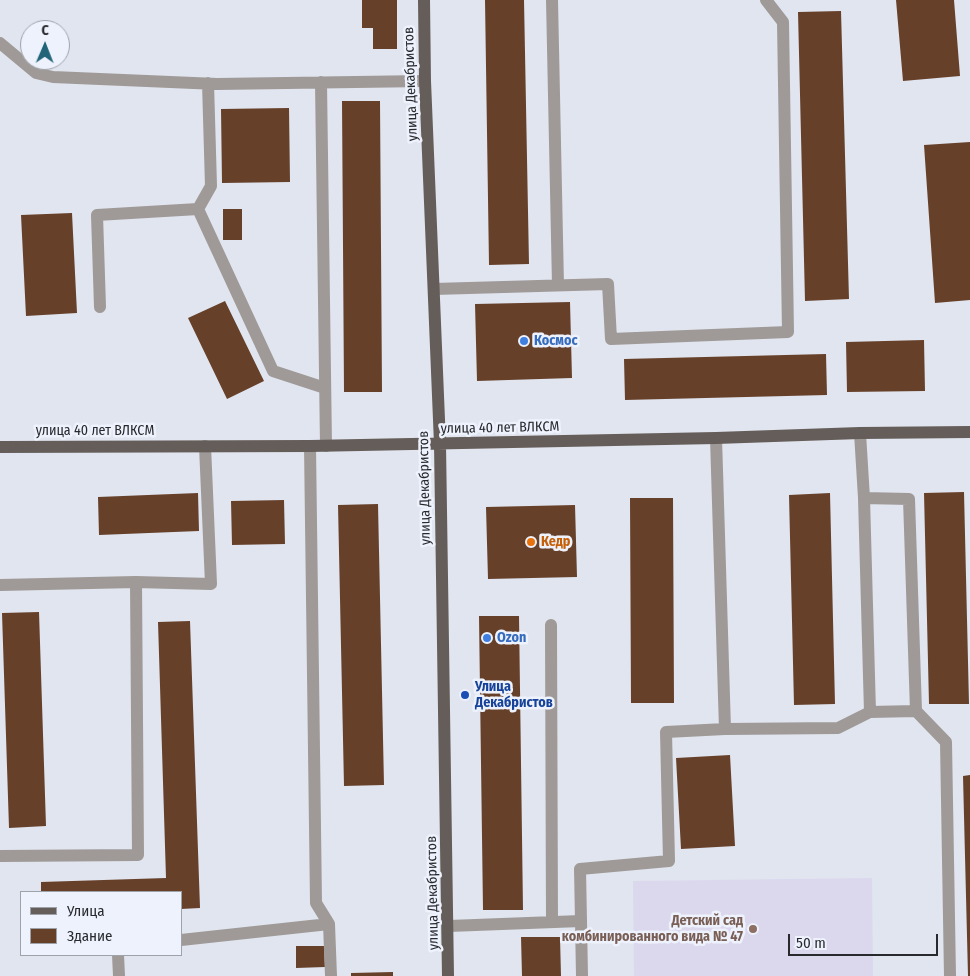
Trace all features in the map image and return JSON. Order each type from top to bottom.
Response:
[{"type":"main road","name":"улица Декабристов","points":[[424,0],[425,81],[440,444],[449,926],[448,976]]},
{"type":"main road","name":"улица 40 лет ВЛКСМ","points":[[0,446],[326,446],[970,432]]},
{"type":"street","points":[[552,0],[558,285]]},
{"type":"street","points":[[434,288],[608,284],[611,339],[788,332],[783,22],[766,0]]},
{"type":"street","points":[[0,43],[36,73],[53,77],[208,83],[425,81]]},
{"type":"street","points":[[321,82],[326,446]]},
{"type":"street","points":[[198,209],[211,186],[208,83]]},
{"type":"street","points":[[198,209],[273,371],[325,388]]},
{"type":"street","points":[[100,308],[97,215],[198,209]]},
{"type":"street","points":[[860,433],[864,498],[870,712]]},
{"type":"street","points":[[716,438],[725,729]]},
{"type":"street","points":[[0,585],[136,582],[211,584],[205,446]]},
{"type":"street","points":[[310,446],[316,903],[329,924],[331,976]]},
{"type":"street","points":[[864,498],[909,499],[916,711],[946,742],[950,976]]},
{"type":"street","points":[[0,856],[138,855],[136,582]]},
{"type":"street","points":[[551,625],[552,922]]},
{"type":"street","points":[[582,976],[580,869],[669,861],[666,732],[725,729],[838,728],[870,712],[916,711]]},
{"type":"street","points":[[449,926],[581,921]]},
{"type":"street","points":[[182,940],[329,924]]},
{"type":"street","points":[[118,956],[119,976]]},
{"type":"shaded area","name":"Детский сад комбинированного вида № 47","points":[[872,878],[873,976],[634,976],[633,881]]},
{"type":"building","points":[[362,0],[397,0],[397,49],[373,49],[373,28],[362,28]]},
{"type":"building","points":[[485,0],[524,0],[529,264],[489,265]]},
{"type":"building","points":[[896,0],[954,0],[960,76],[903,81]]},
{"type":"building","points":[[841,11],[849,299],[805,301],[798,12]]},
{"type":"building","points":[[342,101],[380,101],[382,392],[344,392]]},
{"type":"building","points":[[289,108],[290,182],[222,183],[221,109]]},
{"type":"building","points":[[970,142],[970,300],[935,303],[924,145]]},
{"type":"building","points":[[223,209],[242,209],[242,240],[223,240]]},
{"type":"building","points":[[72,213],[77,313],[26,316],[21,215]]},
{"type":"building","points":[[225,301],[264,381],[227,399],[188,318]]},
{"type":"building","name":"Космос","points":[[570,302],[572,378],[477,381],[475,304]]},
{"type":"building","points":[[924,340],[925,391],[847,392],[846,342]]},
{"type":"building","points":[[826,354],[827,395],[625,400],[624,359]]},
{"type":"building","points":[[964,492],[969,704],[929,704],[924,493]]},
{"type":"building","points":[[198,493],[199,531],[99,535],[98,497]]},
{"type":"building","points":[[830,493],[835,704],[794,705],[789,495]]},
{"type":"building","points":[[630,498],[673,498],[674,703],[631,703]]},
{"type":"building","points":[[284,500],[285,544],[232,545],[231,501]]},
{"type":"building","points":[[378,504],[384,785],[344,786],[338,505]]},
{"type":"building","name":"Кедр","points":[[575,505],[577,577],[488,579],[486,507]]},
{"type":"building","points":[[39,612],[46,826],[9,828],[2,613]]},
{"type":"building","points":[[479,616],[519,616],[523,910],[483,910]]},
{"type":"building","points":[[190,621],[200,908],[182,909],[182,891],[41,891],[41,882],[166,878],[158,622]]},
{"type":"building","points":[[730,755],[735,846],[681,849],[676,758]]},
{"type":"building","points":[[970,775],[970,976],[968,976],[963,776]]},
{"type":"building","points":[[521,937],[560,937],[561,976],[522,976]]},
{"type":"building","points":[[296,946],[324,946],[325,967],[296,968]]},
{"type":"building","points":[[393,972],[393,976],[351,976],[351,973]]},
{"type":"place","name":"Космос","points":[[524,341]]},
{"type":"place","name":"Кедр","points":[[531,542]]},
{"type":"place","name":"Ozon","points":[[487,638]]},
{"type":"place","name":"Улица Декабристов","points":[[465,695]]},
{"type":"place","name":"Детский сад комбинированного вида № 47","points":[[753,929]]}]
